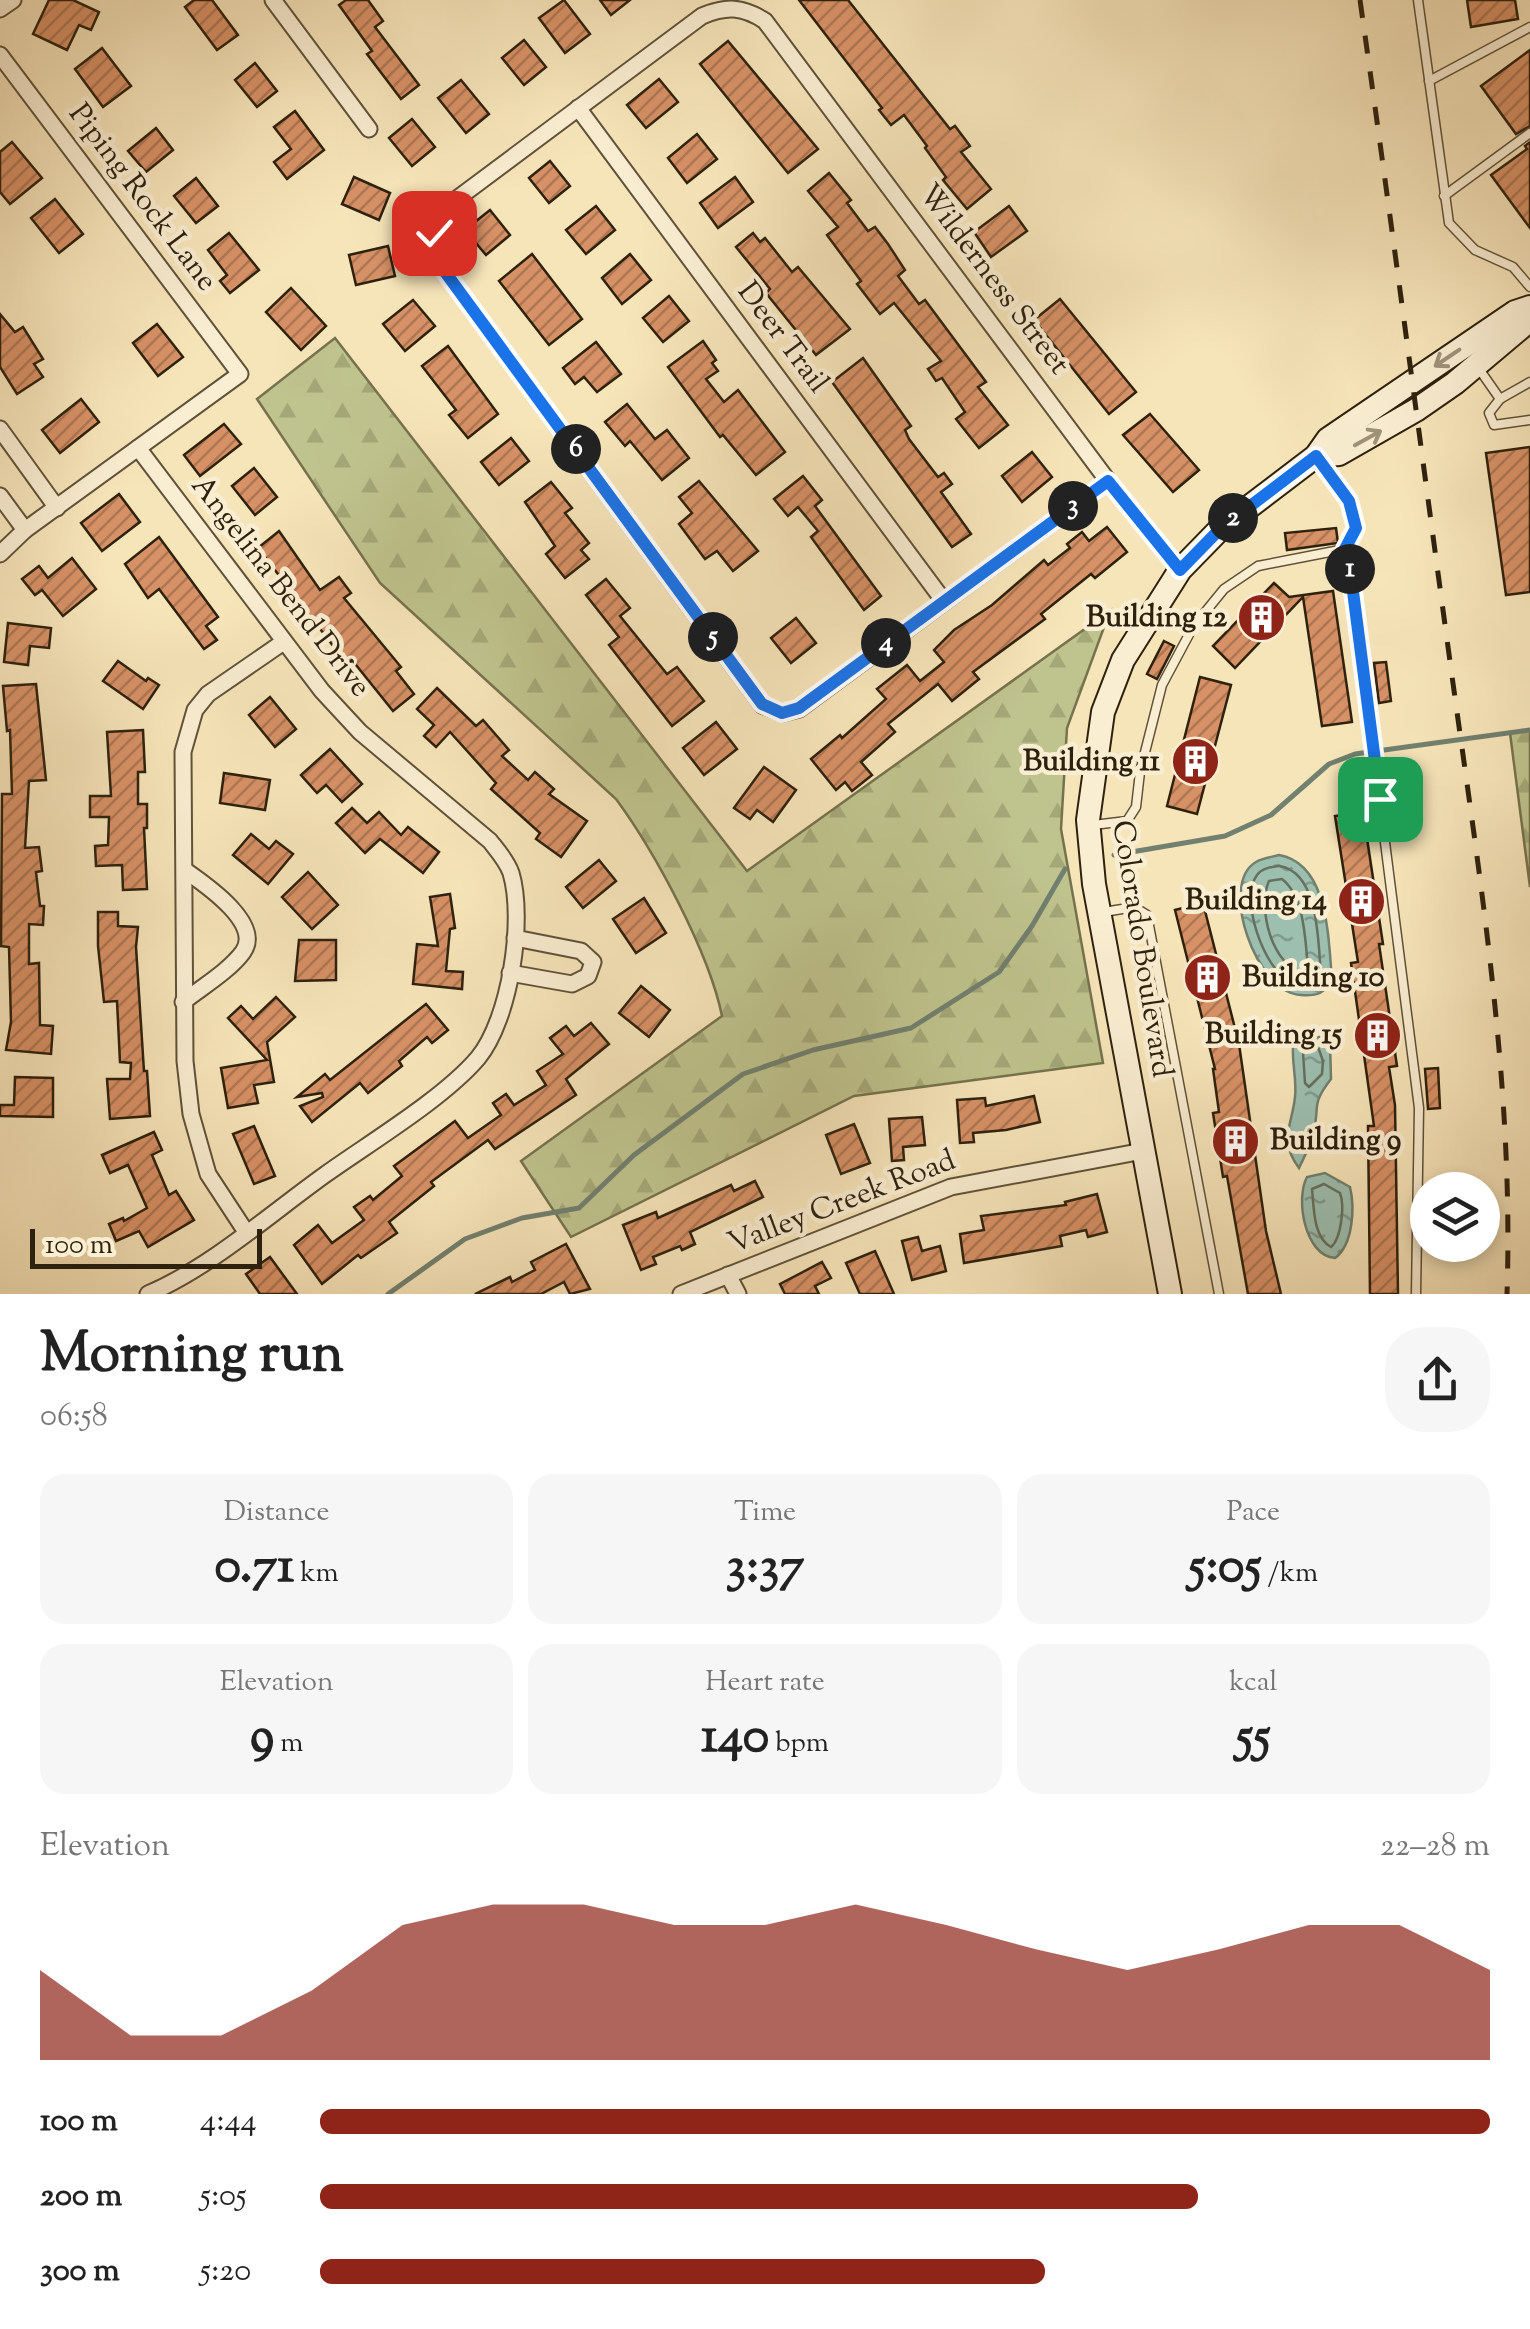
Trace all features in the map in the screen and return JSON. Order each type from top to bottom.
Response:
[{"type":"main road","name":"Colorado Boulevard","points":[[1170,1294],[1100,912],[1088,826],[1103,712],[1124,660],[1180,570],[1220,529],[1316,456],[1328,438],[1515,312],[1530,308]]},
{"type":"main road","name":"Colorado Boulevard","points":[[1316,456],[1339,454],[1416,410],[1530,320]]},
{"type":"street","points":[[0,10],[12,0]]},
{"type":"street","points":[[273,0],[369,130]]},
{"type":"street","name":"Wilderness Street","points":[[578,108],[702,16],[730,7],[751,12],[765,21],[1108,481],[1180,570]]},
{"type":"street","name":"Piping Rock Lane","points":[[0,55],[240,374],[138,448]]},
{"type":"street","points":[[578,108],[450,204],[434,233],[432,248],[437,261],[762,704],[782,713],[799,708],[1108,481]]},
{"type":"street","name":"Deer Trail","points":[[578,108],[943,600]]},
{"type":"street","points":[[0,429],[57,508]]},
{"type":"street","points":[[0,554],[26,530],[138,448]]},
{"type":"street","name":"Angelina Bend Drive","points":[[138,448],[282,643],[360,732],[501,854],[511,872],[515,938],[500,1014],[480,1056],[466,1070],[418,1109],[202,1264],[148,1294]]},
{"type":"street","points":[[0,496],[26,530]]},
{"type":"street","points":[[246,1232],[208,1174],[191,1114],[185,1061],[182,752],[195,710],[208,694],[282,643]]},
{"type":"street","points":[[184,1002],[243,952],[249,939],[244,921],[186,871]]},
{"type":"street","points":[[510,973],[572,984],[588,976],[593,962],[581,950],[515,938]]},
{"type":"street","name":"Valley Creek Road","points":[[681,1294],[951,1187],[1143,1150]]},
{"type":"street","points":[[728,1275],[738,1294]]},
{"type":"lane","points":[[1418,0],[1446,216],[1455,232],[1480,252],[1513,267],[1530,287]]},
{"type":"lane","points":[[1428,80],[1530,27]]},
{"type":"lane","points":[[1444,196],[1530,133]]},
{"type":"lane","points":[[1476,365],[1500,399]]},
{"type":"lane","points":[[1530,382],[1500,399],[1490,413],[1494,425],[1530,420]]},
{"type":"lane","points":[[1316,456],[1349,501],[1356,528],[1345,549],[1420,1108],[1416,1294]]},
{"type":"lane","points":[[1088,826],[1126,822],[1136,808],[1140,772],[1162,685],[1193,627],[1224,589],[1258,566],[1345,549]]},
{"type":"lane","points":[[1100,912],[1134,907],[1147,915],[1219,1294]]},
{"type":"green space","points":[[335,338],[747,871],[1110,611],[1067,728],[1061,829],[1103,1063],[854,1096],[571,1237],[521,1161],[722,1016],[679,903],[616,799],[380,583],[257,399]]},
{"type":"green space","points":[[1530,730],[1530,887],[1510,733]]},
{"type":"water","points":[[1279,855],[1308,872],[1323,905],[1332,979],[1316,994],[1285,990],[1257,958],[1247,936],[1241,892],[1245,874],[1256,862]]},
{"type":"water","points":[[1322,1037],[1330,1043],[1331,1079],[1318,1102],[1313,1135],[1299,1168],[1288,1141],[1295,1091],[1293,1047],[1303,1038]]},
{"type":"water","points":[[1325,1173],[1350,1187],[1352,1196],[1349,1235],[1335,1258],[1316,1248],[1303,1212],[1307,1177]]},
{"type":"building","points":[[49,0],[73,0],[99,12],[91,30],[79,25],[67,50],[33,34]]},
{"type":"building","points":[[194,0],[212,0],[238,35],[217,50],[185,7]]},
{"type":"building","points":[[346,0],[368,0],[383,21],[375,27],[419,85],[401,99],[367,54],[372,51],[339,5]]},
{"type":"building","points":[[564,0],[590,34],[565,53],[539,18]]},
{"type":"building","points":[[600,0],[630,0],[611,15]]},
{"type":"building","points":[[799,0],[848,0],[950,129],[955,126],[970,146],[961,152],[991,189],[967,209],[943,180],[946,177],[904,115],[891,125]]},
{"type":"building","points":[[1467,0],[1515,0],[1518,19],[1471,27]]},
{"type":"building","points":[[524,40],[546,67],[524,85],[502,58]]},
{"type":"building","points":[[728,41],[818,149],[788,173],[700,64]]},
{"type":"building","points":[[102,48],[131,86],[103,107],[75,69]]},
{"type":"building","points":[[1530,50],[1530,126],[1516,134],[1481,86]]},
{"type":"building","points":[[255,63],[277,91],[257,107],[235,80]]},
{"type":"building","points":[[659,79],[678,102],[646,128],[627,105]]},
{"type":"building","points":[[461,80],[489,114],[466,133],[438,98]]},
{"type":"building","points":[[295,111],[324,150],[287,179],[274,162],[291,149],[274,127]]},
{"type":"building","points":[[412,119],[435,147],[412,166],[389,138]]},
{"type":"building","points":[[156,128],[173,150],[146,172],[128,151]]},
{"type":"building","points":[[697,134],[717,159],[687,183],[668,158]]},
{"type":"building","points":[[12,142],[42,178],[10,204],[0,192],[0,152]]},
{"type":"building","points":[[1530,142],[1530,228],[1491,175],[1527,149],[1525,146]]},
{"type":"building","points":[[550,161],[570,186],[549,203],[529,178]]},
{"type":"building","points":[[829,173],[851,200],[847,203],[868,231],[875,227],[888,244],[905,270],[898,276],[919,304],[925,300],[986,382],[978,387],[1008,425],[979,448],[956,419],[965,412],[942,378],[936,381],[928,369],[941,361],[894,303],[880,314],[827,235],[838,227],[808,191]]},
{"type":"building","points":[[354,177],[390,193],[379,220],[342,204]]},
{"type":"building","points":[[735,177],[753,202],[718,228],[700,203]]},
{"type":"building","points":[[196,178],[218,206],[196,223],[174,196]]},
{"type":"building","points":[[55,199],[83,234],[59,253],[31,218]]},
{"type":"building","points":[[596,206],[615,230],[586,254],[566,230]]},
{"type":"building","points":[[1009,206],[1027,231],[991,257],[974,232]]},
{"type":"building","points":[[490,210],[510,235],[486,255],[465,230]]},
{"type":"building","points":[[229,233],[259,270],[230,293],[220,281],[227,275],[208,250]]},
{"type":"building","points":[[753,233],[760,242],[765,238],[792,272],[798,267],[850,329],[816,355],[766,293],[770,289],[736,247]]},
{"type":"building","points":[[388,246],[395,276],[356,285],[349,255]]},
{"type":"building","points":[[532,254],[582,319],[549,345],[499,281]]},
{"type":"building","points":[[630,254],[651,280],[622,304],[602,278]]},
{"type":"building","points":[[291,288],[326,326],[301,350],[266,312]]},
{"type":"building","points":[[669,296],[689,321],[663,342],[643,318]]},
{"type":"building","points":[[1060,299],[1136,392],[1109,414],[1034,320]]},
{"type":"building","points":[[413,300],[435,326],[405,351],[383,324]]},
{"type":"building","points":[[0,314],[15,332],[23,327],[43,359],[34,364],[43,377],[17,394],[0,367]]},
{"type":"building","points":[[157,324],[183,357],[158,376],[133,343]]},
{"type":"building","points":[[703,341],[716,360],[712,363],[718,371],[706,379],[724,402],[738,390],[785,452],[756,475],[723,435],[720,437],[668,367]]},
{"type":"building","points":[[596,342],[621,374],[597,392],[584,377],[575,384],[563,368]]},
{"type":"building","points":[[448,346],[498,414],[468,438],[449,415],[456,410],[422,366]]},
{"type":"building","points":[[863,358],[911,426],[905,430],[909,439],[938,477],[944,473],[952,484],[941,492],[971,534],[952,547],[832,382]]},
{"type":"building","points":[[81,399],[99,422],[60,453],[42,430]]},
{"type":"building","points":[[627,404],[655,439],[667,430],[689,458],[662,480],[630,441],[625,446],[605,422]]},
{"type":"building","points":[[1150,414],[1199,470],[1173,492],[1123,435]]},
{"type":"building","points":[[224,424],[241,444],[200,476],[184,455]]},
{"type":"building","points":[[511,438],[529,461],[499,485],[481,462]]},
{"type":"building","points":[[1530,447],[1530,592],[1506,595],[1486,453]]},
{"type":"building","points":[[1032,452],[1052,477],[1022,502],[1002,476]]},
{"type":"building","points":[[254,468],[277,497],[255,515],[232,486]]},
{"type":"building","points":[[803,476],[822,500],[815,506],[881,596],[864,610],[811,537],[818,531],[798,507],[788,516],[774,499]]},
{"type":"building","points":[[699,481],[758,551],[733,571],[717,551],[705,559],[679,524],[692,513],[679,497]]},
{"type":"building","points":[[551,482],[572,508],[565,513],[589,543],[581,550],[589,559],[565,578],[546,554],[555,546],[525,502]]},
{"type":"building","points":[[119,494],[140,522],[102,551],[81,523]]},
{"type":"building","points":[[1107,527],[1127,552],[1095,578],[1091,574],[1041,614],[1045,619],[973,672],[979,679],[952,701],[938,684],[888,724],[895,732],[861,762],[872,775],[852,791],[845,782],[836,790],[811,759],[886,699],[877,689],[907,665],[920,681],[944,662],[934,650],[954,630],[992,605],[1044,560],[1048,565],[1070,548],[1067,544],[1082,532],[1089,541]]},
{"type":"building","points":[[1336,528],[1338,543],[1287,550],[1285,533]]},
{"type":"building","points":[[279,531],[320,590],[339,577],[351,593],[344,598],[401,667],[396,671],[414,694],[393,711],[352,660],[347,664],[258,548]]},
{"type":"building","points":[[159,537],[218,617],[206,626],[217,640],[204,649],[159,589],[148,598],[125,564]]},
{"type":"building","points":[[72,558],[96,589],[63,616],[42,590],[35,595],[22,579],[39,566],[48,578]]},
{"type":"building","points":[[606,579],[630,608],[620,616],[667,674],[677,667],[704,701],[672,726],[609,645],[619,637],[586,595]]},
{"type":"building","points":[[1274,583],[1289,597],[1333,591],[1352,722],[1322,726],[1303,597],[1235,668],[1213,646]]},
{"type":"building","points":[[796,618],[816,643],[791,663],[771,638]]},
{"type":"building","points":[[8,623],[51,628],[49,648],[30,646],[28,665],[4,662]]},
{"type":"building","points":[[1164,641],[1174,646],[1157,679],[1147,674]]},
{"type":"building","points":[[118,661],[146,681],[148,678],[159,685],[143,709],[103,681]]},
{"type":"building","points":[[1386,662],[1391,701],[1379,703],[1374,663]]},
{"type":"building","name":"Building 11","points":[[1200,677],[1231,685],[1197,814],[1167,806]]},
{"type":"building","points":[[36,684],[46,780],[29,781],[25,848],[39,847],[42,871],[36,872],[40,906],[44,906],[43,925],[29,924],[29,964],[39,963],[40,1025],[53,1026],[51,1054],[6,1050],[11,1022],[9,947],[1,946],[2,794],[12,794],[10,730],[7,731],[3,686]]},
{"type":"building","points":[[437,688],[476,726],[483,720],[509,750],[502,756],[528,780],[535,772],[554,789],[549,794],[587,821],[561,857],[536,839],[540,833],[491,789],[496,783],[450,732],[436,747],[424,736],[434,725],[417,709]]},
{"type":"building","points":[[270,697],[296,729],[275,747],[249,715]]},
{"type":"building","points":[[716,722],[737,749],[704,775],[683,748]]},
{"type":"building","points":[[143,730],[145,772],[138,772],[138,804],[147,804],[147,889],[123,890],[122,865],[96,866],[95,846],[108,845],[109,817],[90,817],[90,796],[111,796],[107,732]]},
{"type":"building","points":[[330,749],[362,784],[342,802],[326,785],[317,793],[301,775]]},
{"type":"building","points":[[764,767],[796,790],[773,822],[757,810],[750,819],[734,808]]},
{"type":"building","points":[[224,773],[270,780],[265,810],[220,803]]},
{"type":"building","points":[[352,808],[367,823],[379,812],[401,835],[408,827],[439,852],[423,873],[380,839],[365,853],[336,823]]},
{"type":"building","points":[[1363,812],[1397,1066],[1389,1067],[1395,1105],[1398,1294],[1370,1294],[1368,1126],[1374,1126],[1351,963],[1358,962],[1335,816]]},
{"type":"building","points":[[251,834],[269,849],[276,841],[293,854],[268,884],[233,855]]},
{"type":"building","points":[[599,860],[616,881],[583,908],[566,887]]},
{"type":"building","points":[[308,872],[338,905],[312,929],[282,897]]},
{"type":"building","points":[[450,894],[455,928],[450,929],[446,971],[463,972],[462,989],[413,984],[417,944],[438,946],[430,897]]},
{"type":"building","points":[[644,898],[666,933],[636,953],[613,919]]},
{"type":"building","points":[[1203,903],[1239,1044],[1266,1231],[1281,1294],[1248,1294],[1227,1176],[1223,1177],[1213,1113],[1219,1112],[1215,1069],[1175,910]]},
{"type":"building","points":[[98,912],[118,912],[118,926],[138,927],[136,947],[150,1116],[110,1119],[107,1079],[130,1079],[131,1063],[120,1062],[117,1001],[104,1002]]},
{"type":"building","points":[[299,940],[336,940],[336,980],[295,981]]},
{"type":"building","points":[[1145,948],[1152,984],[1139,987],[1133,950]]},
{"type":"building","points":[[641,986],[670,1010],[649,1037],[619,1013]]},
{"type":"building","points":[[276,997],[295,1017],[267,1042],[274,1082],[254,1085],[258,1103],[228,1108],[221,1068],[267,1060],[228,1018],[241,1006],[253,1019]]},
{"type":"building","points":[[426,1004],[448,1030],[432,1043],[427,1037],[399,1061],[402,1066],[368,1093],[360,1083],[312,1122],[300,1106],[323,1097],[322,1093],[297,1097],[325,1074],[330,1080]]},
{"type":"building","points":[[591,1023],[609,1044],[566,1079],[576,1095],[495,1149],[488,1140],[431,1182],[434,1186],[389,1222],[397,1233],[361,1258],[358,1255],[322,1284],[294,1245],[318,1225],[332,1243],[364,1220],[354,1207],[370,1196],[373,1200],[402,1176],[394,1166],[455,1121],[468,1138],[501,1115],[493,1103],[506,1094],[514,1105],[546,1085],[537,1071],[563,1054],[550,1038],[566,1026],[574,1036]]},
{"type":"building","points":[[1438,1068],[1440,1108],[1428,1109],[1425,1069]]},
{"type":"building","points":[[15,1077],[53,1078],[53,1117],[0,1116],[0,1105],[14,1105]]},
{"type":"building","points":[[1034,1096],[1040,1122],[973,1133],[974,1142],[960,1143],[957,1100],[985,1098],[986,1106]]},
{"type":"building","points":[[922,1117],[925,1145],[903,1147],[904,1160],[892,1161],[889,1119]]},
{"type":"building","points":[[854,1124],[870,1163],[841,1174],[826,1135]]},
{"type":"building","points":[[254,1126],[275,1176],[254,1184],[233,1134]]},
{"type":"building","points":[[154,1132],[162,1150],[152,1155],[169,1195],[176,1191],[194,1220],[148,1247],[139,1231],[116,1241],[109,1224],[123,1218],[124,1221],[147,1208],[128,1165],[110,1173],[102,1155]]},
{"type":"building","points":[[755,1181],[763,1197],[690,1232],[695,1244],[653,1257],[656,1264],[641,1270],[623,1225],[656,1212],[658,1218],[731,1185],[734,1191]]},
{"type":"building","points":[[1097,1194],[1107,1232],[1088,1237],[1086,1230],[1060,1236],[1062,1246],[964,1263],[960,1234],[984,1230],[981,1216],[1066,1205],[1065,1202]]},
{"type":"building","points":[[918,1237],[922,1251],[940,1246],[946,1271],[912,1280],[902,1241]]},
{"type":"building","points":[[566,1244],[590,1289],[570,1294],[564,1282],[541,1294],[475,1294],[535,1270],[531,1262]]},
{"type":"building","points":[[875,1251],[894,1294],[860,1294],[846,1263]]},
{"type":"building","points":[[270,1257],[297,1294],[260,1294],[246,1274]]},
{"type":"building","points":[[822,1262],[831,1278],[815,1286],[819,1294],[785,1294],[780,1284]]},
{"type":"waterway","points":[[1114,855],[1225,836],[1271,815],[1329,764],[1355,754],[1530,730]]},
{"type":"waterway","points":[[388,1294],[465,1239],[522,1218],[579,1208],[634,1155],[743,1074],[813,1050],[911,1028],[999,972],[1065,869]]},
{"type":"railway","points":[[1360,0],[1493,984],[1505,1139],[1507,1294]]},
{"type":"place","name":"Building 12","points":[[1262,618]]},
{"type":"place","name":"Building 11","points":[[1195,762]]},
{"type":"place","name":"Building 14","points":[[1362,901]]},
{"type":"place","name":"Building 10","points":[[1207,978]]},
{"type":"place","name":"Building 15","points":[[1377,1035]]},
{"type":"place","name":"Building 9","points":[[1235,1141]]},
{"type":"route","points":[[434,233],[432,248],[437,261],[762,704],[782,713],[799,708],[1108,481],[1180,570],[1220,529],[1316,456],[1349,501],[1356,528],[1345,549],[1380,799]]}]
